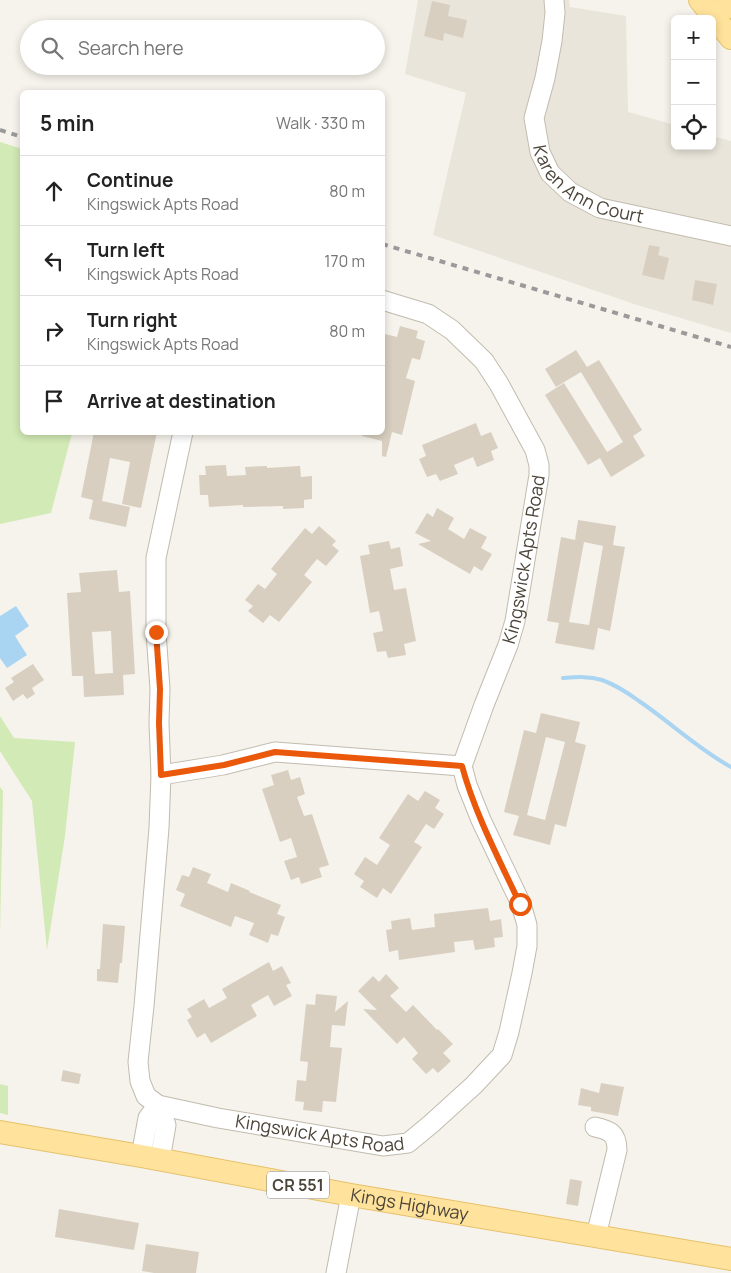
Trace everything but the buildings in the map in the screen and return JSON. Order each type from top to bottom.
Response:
[{"type":"main road","points":[[700,0],[731,38]]},
{"type":"main road","points":[[726,0],[731,7]]},
{"type":"main road","name":"Kings Highway","points":[[0,1132],[351,1195],[731,1259]]},
{"type":"street","name":"Karen Ann Court","points":[[554,0],[555,13],[552,41],[545,78],[534,118],[540,152],[550,173],[570,192],[600,208],[731,236]]},
{"type":"street","name":"Kingswick Apts Road","points":[[158,1105],[218,1118],[359,1143],[383,1146],[408,1143],[432,1124],[502,1056],[509,1032],[527,946],[528,925],[471,794],[462,766],[513,629],[539,475],[539,465],[535,450],[500,384],[484,361],[452,330],[428,314],[385,301]]},
{"type":"street","points":[[150,1158],[166,1125],[158,1105],[146,1096],[140,1081],[138,1062],[159,828],[161,775],[160,689],[156,632],[156,558],[181,435]]},
{"type":"street","points":[[161,775],[224,765],[275,752],[462,766]]},
{"type":"street","points":[[595,1127],[611,1132],[617,1143],[617,1150],[596,1236]]},
{"type":"street","points":[[336,1273],[351,1195]]},
{"type":"shaded area","points":[[418,0],[569,0],[570,7],[626,16],[628,112],[671,124],[671,150],[716,150],[716,137],[731,141],[731,333],[637,305],[433,235],[466,93],[405,74]]},
{"type":"green space","points":[[0,142],[20,148],[20,435],[71,435],[51,513],[0,524]]},
{"type":"green space","points":[[0,716],[14,738],[75,742],[65,836],[47,950],[32,801],[0,751]]},
{"type":"green space","points":[[0,787],[3,791],[0,935]]},
{"type":"green space","points":[[0,1084],[8,1086],[8,1115],[0,1113]]},
{"type":"water","points":[[16,606],[29,626],[15,636],[27,655],[7,668],[0,658],[0,616]]},
{"type":"waterway","points":[[563,678],[592,678],[602,680],[617,687],[631,695],[707,752],[731,767]]},
{"type":"railway","points":[[0,130],[20,136]]},
{"type":"railway","points":[[385,245],[731,347]]},
{"type":"route","points":[[156,632],[160,689],[161,775],[224,765],[275,752],[462,766],[467,785],[520,904]]}]
